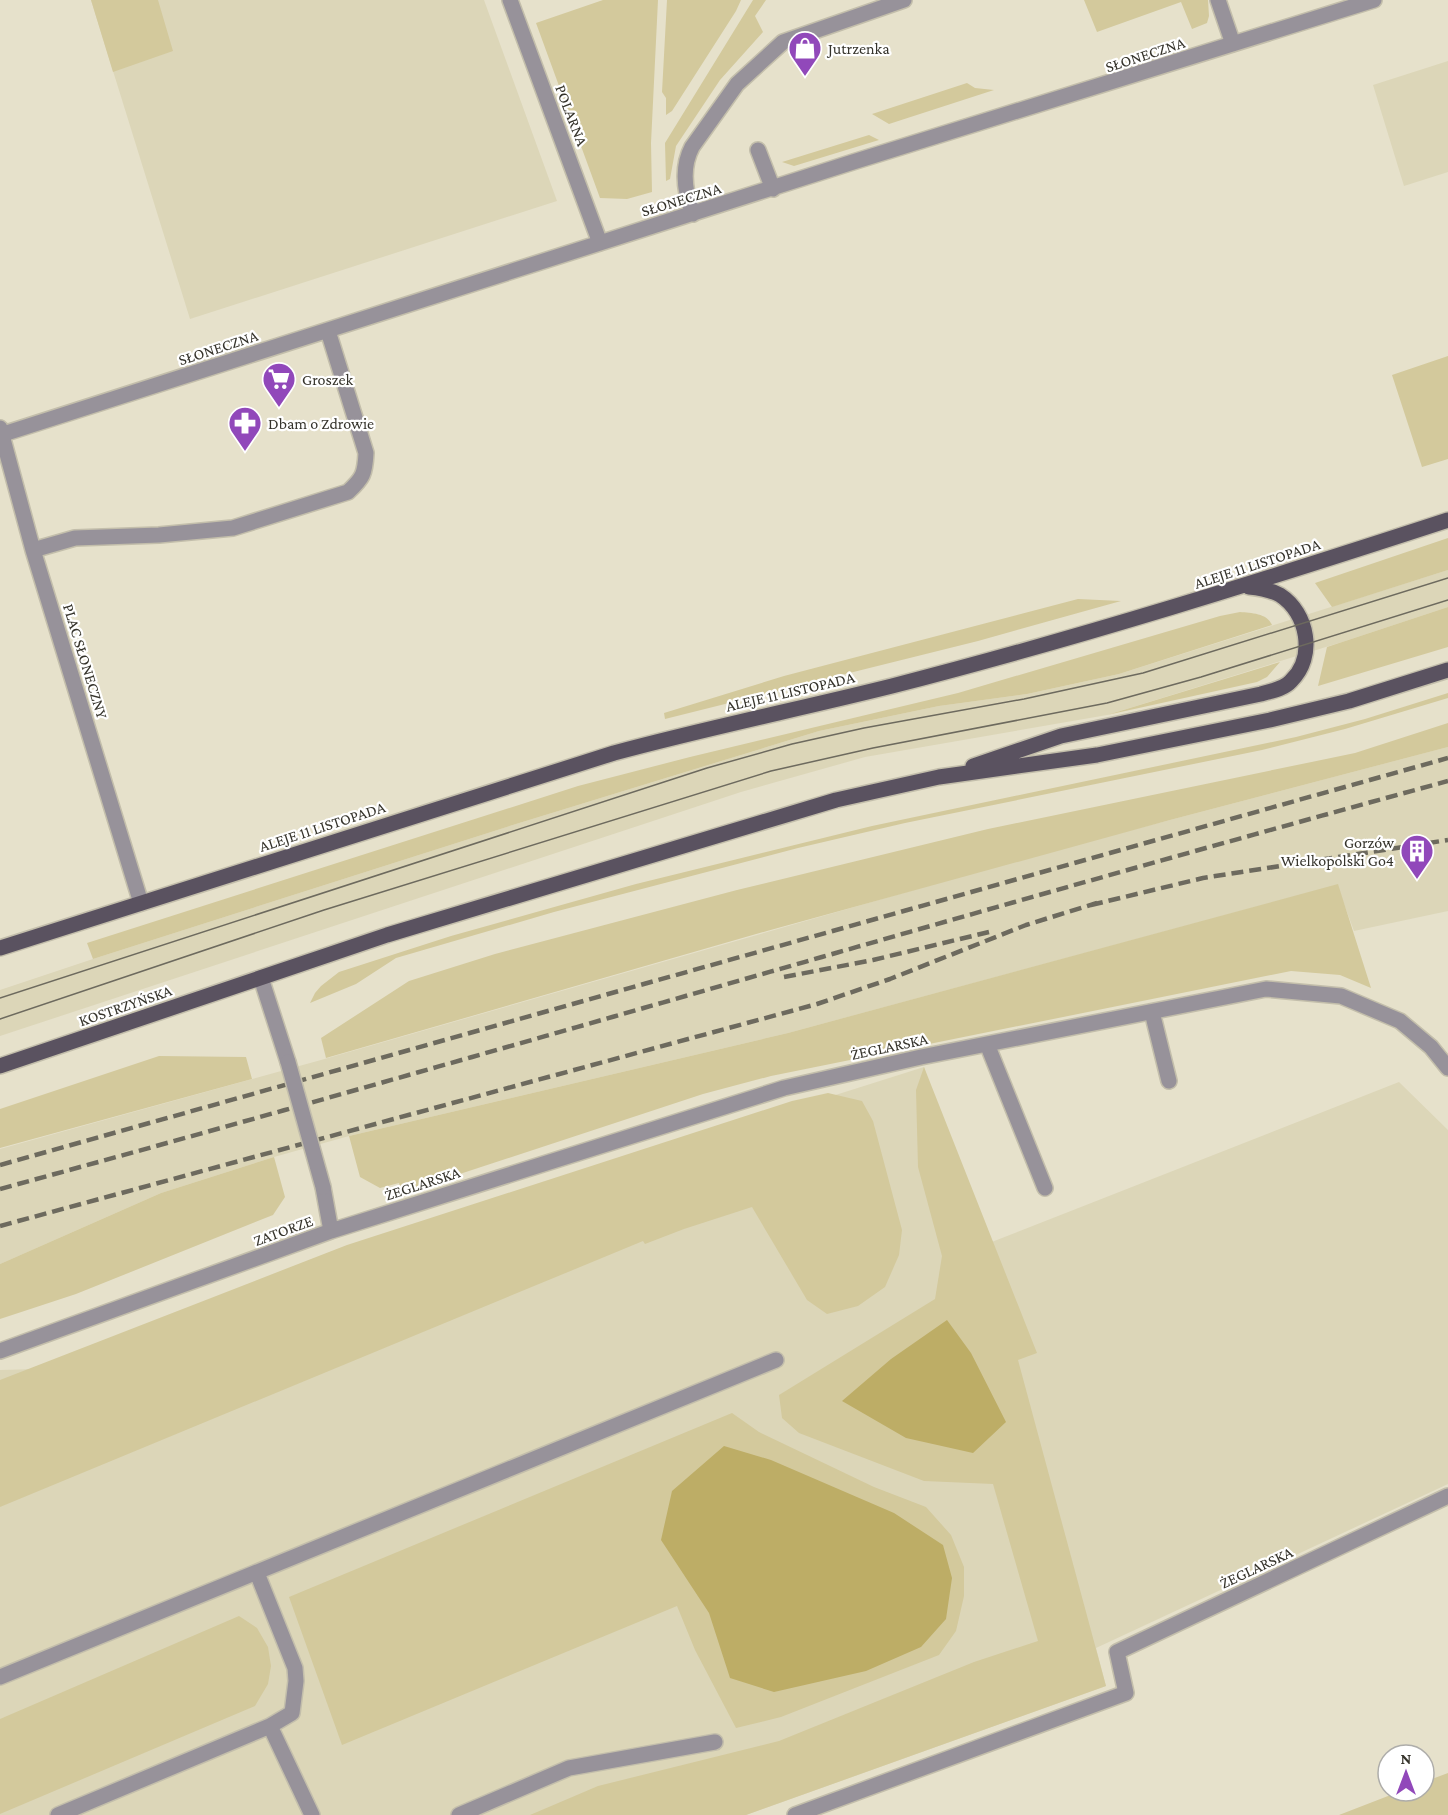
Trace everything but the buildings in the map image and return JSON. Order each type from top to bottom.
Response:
[{"type":"main road","name":"ALEJE 11 LISTOPADA","points":[[141,903],[614,753],[688,733],[890,686],[1008,654],[1235,589],[1448,520]]},
{"type":"main road","points":[[939,777],[1061,736],[1262,694],[1291,682],[1304,661],[1306,649],[1303,624],[1298,613],[1280,596],[1269,590],[1244,587],[1235,589]]},
{"type":"main road","points":[[261,978],[387,935],[836,800],[939,777],[1097,755],[1270,720],[1349,701],[1448,670]]},
{"type":"main road","points":[[0,948],[141,903]]},
{"type":"main road","name":"KOSTRZYŃSKA","points":[[0,1066],[261,978]]},
{"type":"street","name":"POLARNA","points":[[510,0],[600,243]]},
{"type":"street","points":[[693,214],[686,194],[686,158],[737,84],[783,42],[904,0]]},
{"type":"street","points":[[1218,0],[1233,44]]},
{"type":"street","name":"SŁONECZNA","points":[[1,433],[1374,0]]},
{"type":"street","points":[[758,150],[773,189]]},
{"type":"street","points":[[33,550],[75,538],[167,534],[233,528],[348,492],[362,479],[366,468],[366,453],[328,331]]},
{"type":"street","name":"PLAC SŁONECZNY","points":[[1,433],[33,550],[141,903]]},
{"type":"street","name":"ZATORZE","points":[[0,1352],[331,1231],[323,1187],[288,1062],[261,978]]},
{"type":"street","name":"ŻEGLARSKA","points":[[331,1231],[784,1088],[987,1044],[1266,989],[1341,996],[1400,1021],[1431,1047],[1448,1068]]},
{"type":"street","points":[[1152,1011],[1169,1081]]},
{"type":"street","points":[[987,1044],[1045,1188]]},
{"type":"street","points":[[0,1677],[257,1574],[776,1360]]},
{"type":"street","name":"ŻEGLARSKA","points":[[795,1815],[1126,1693],[1117,1652],[1448,1496]]},
{"type":"street","points":[[58,1815],[270,1726],[292,1713],[296,1681],[295,1668],[257,1574]]},
{"type":"street","points":[[270,1726],[312,1815]]},
{"type":"street","points":[[459,1815],[569,1768],[715,1742]]},
{"type":"shaded area","points":[[91,0],[484,0],[557,201],[190,319]]},
{"type":"shaded area","points":[[91,0],[158,0],[173,51],[113,72]]},
{"type":"shaded area","points":[[603,0],[658,0],[651,143],[652,192],[627,199],[600,198],[536,23]]},
{"type":"shaded area","points":[[667,0],[741,0],[672,111],[666,115],[666,98],[662,92]]},
{"type":"shaded area","points":[[753,0],[766,0],[755,16],[763,32],[720,80],[676,146],[670,179],[666,181],[665,143]]},
{"type":"shaded area","points":[[1084,0],[1208,0],[1209,16],[1207,23],[1192,29],[1181,2],[1097,32]]},
{"type":"shaded area","points":[[1448,61],[1448,172],[1404,186],[1373,85]]},
{"type":"shaded area","points":[[967,83],[975,88],[994,90],[889,124],[872,114]]},
{"type":"shaded area","points":[[869,135],[879,140],[794,166],[782,162]]},
{"type":"shaded area","points":[[1448,356],[1448,459],[1422,467],[1392,375]]},
{"type":"shaded area","points":[[1448,538],[1448,570],[1332,607],[1315,583]]},
{"type":"shaded area","points":[[1448,570],[1448,607],[1342,642],[1107,715],[865,757],[741,792],[0,1036],[0,990],[93,959],[516,824],[819,731],[939,706],[1027,694],[1119,674]]},
{"type":"shaded area","points":[[1078,599],[1121,601],[978,641],[665,719],[664,713],[784,676]]},
{"type":"shaded area","points":[[1448,607],[1448,647],[1318,686],[1327,647]]},
{"type":"shaded area","points":[[1240,612],[1263,616],[1272,625],[1119,674],[1027,694],[939,706],[819,731],[516,824],[93,959],[87,943],[578,786],[958,693]]},
{"type":"shaded area","points":[[1280,662],[1267,677],[1257,682],[1107,715]]},
{"type":"shaded area","points":[[1448,693],[1448,698],[1345,729],[1262,750],[905,823],[798,848],[554,912],[396,958],[356,984],[310,1003],[321,986],[339,972],[451,936],[636,884],[872,826],[1296,737],[1365,719]]},
{"type":"shaded area","points":[[1448,723],[1448,747],[1170,820],[767,931],[326,1058],[321,1038],[409,981],[495,954],[737,890],[988,829],[1355,753]]},
{"type":"shaded area","points":[[1448,747],[1448,911],[1354,931],[1337,885],[788,1033],[349,1136],[274,1157],[161,1193],[0,1264],[0,1149],[321,1060],[1025,858]]},
{"type":"shaded area","points":[[1338,884],[1371,988],[1340,975],[1291,971],[771,1076],[703,1094],[402,1193],[399,1183],[380,1188],[360,1177],[349,1136],[788,1033]]},
{"type":"shaded area","points":[[159,1056],[246,1057],[252,1079],[0,1148],[0,1109]]},
{"type":"shaded area","points":[[924,1067],[979,1247],[1399,1082],[1448,1130],[1448,1484],[1096,1648],[1106,1686],[746,1815],[0,1815],[0,1370],[38,1369],[301,1264]]},
{"type":"shaded area","points":[[924,1067],[1037,1353],[1018,1360],[1106,1686],[746,1815],[530,1815],[598,1786],[779,1741],[974,1662],[1038,1641],[993,1484],[924,1481],[799,1433],[782,1418],[779,1395],[935,1299],[942,1256],[918,1167],[916,1090]]},
{"type":"shaded area","points":[[828,1093],[862,1101],[873,1121],[902,1230],[899,1255],[885,1287],[858,1306],[827,1314],[807,1300],[752,1207],[645,1244],[643,1241],[0,1507],[0,1380],[347,1245],[792,1101]]},
{"type":"shaded area","points":[[274,1157],[285,1197],[273,1215],[76,1294],[0,1319],[0,1264],[161,1193]]},
{"type":"shaded area","points":[[947,1320],[971,1353],[1006,1422],[973,1453],[906,1438],[842,1401],[891,1359]]},
{"type":"shaded area","points":[[732,1413],[759,1432],[874,1487],[926,1507],[951,1535],[964,1567],[964,1596],[956,1631],[939,1655],[781,1717],[736,1728],[695,1650],[677,1606],[342,1745],[289,1597]]},
{"type":"shaded area","points":[[724,1446],[771,1460],[894,1513],[943,1545],[952,1578],[946,1619],[921,1647],[866,1671],[774,1692],[730,1678],[709,1613],[661,1540],[672,1491]]},
{"type":"shaded area","points":[[239,1616],[257,1628],[268,1647],[271,1666],[268,1684],[255,1706],[0,1814],[0,1719]]},
{"type":"shaded area","points":[[1448,1773],[1448,1815],[1339,1815],[1376,1801],[1376,1803],[1436,1803],[1436,1778]]},
{"type":"tram line","points":[[0,998],[707,768],[792,744],[864,728],[1024,699],[1143,673],[1448,578]]},
{"type":"tram line","points":[[0,1019],[324,910],[771,771],[873,748],[1107,703],[1201,677],[1448,600]]},
{"type":"railway","points":[[0,1165],[1448,758]]},
{"type":"railway","points":[[0,1189],[1448,781]]},
{"type":"railway","points":[[1091,905],[1203,878],[1448,840]]},
{"type":"railway","points":[[0,1226],[817,1004],[890,979],[1026,925],[1097,903]]},
{"type":"railway","points":[[784,977],[873,960],[989,932]]},
{"type":"place","name":"Jutrzenka","points":[[805,77]]},
{"type":"place","name":"Groszek","points":[[279,408]]},
{"type":"place","name":"Dbam o Zdrowie","points":[[245,452]]},
{"type":"place","name":"Gorzów Wielkopolski Go4","points":[[1417,880]]}]
